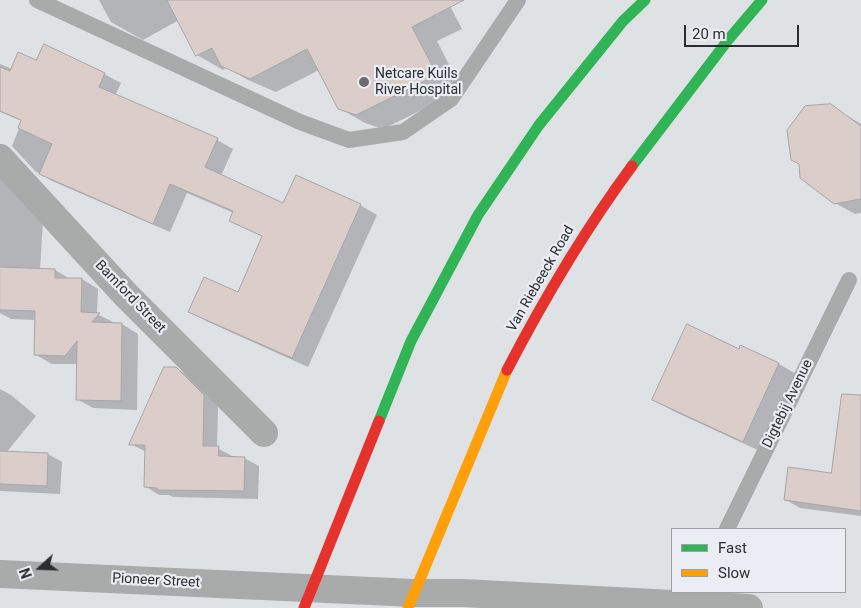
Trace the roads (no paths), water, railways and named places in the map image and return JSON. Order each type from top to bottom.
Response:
[{"type":"main road","points":[[308,598],[411,342],[478,215],[539,125],[624,21],[645,0]]},
{"type":"main road","name":"Van Riebeeck Road","points":[[407,602],[502,380],[566,262],[609,198],[728,40],[762,0]]},
{"type":"street","name":"Bamford Street","points":[[0,158],[125,294],[264,433]]},
{"type":"street","name":"Pioneer Street","points":[[0,574],[308,598],[407,602]]},
{"type":"street","points":[[407,602],[463,593],[693,598],[749,608]]},
{"type":"lane","points":[[37,0],[300,122],[349,140],[403,132],[451,99],[518,0]]},
{"type":"lane","name":"Digtebij Avenue","points":[[727,528],[849,280]]},
{"type":"place","name":"Netcare Kuils River Hospital","points":[[364,82]]}]
